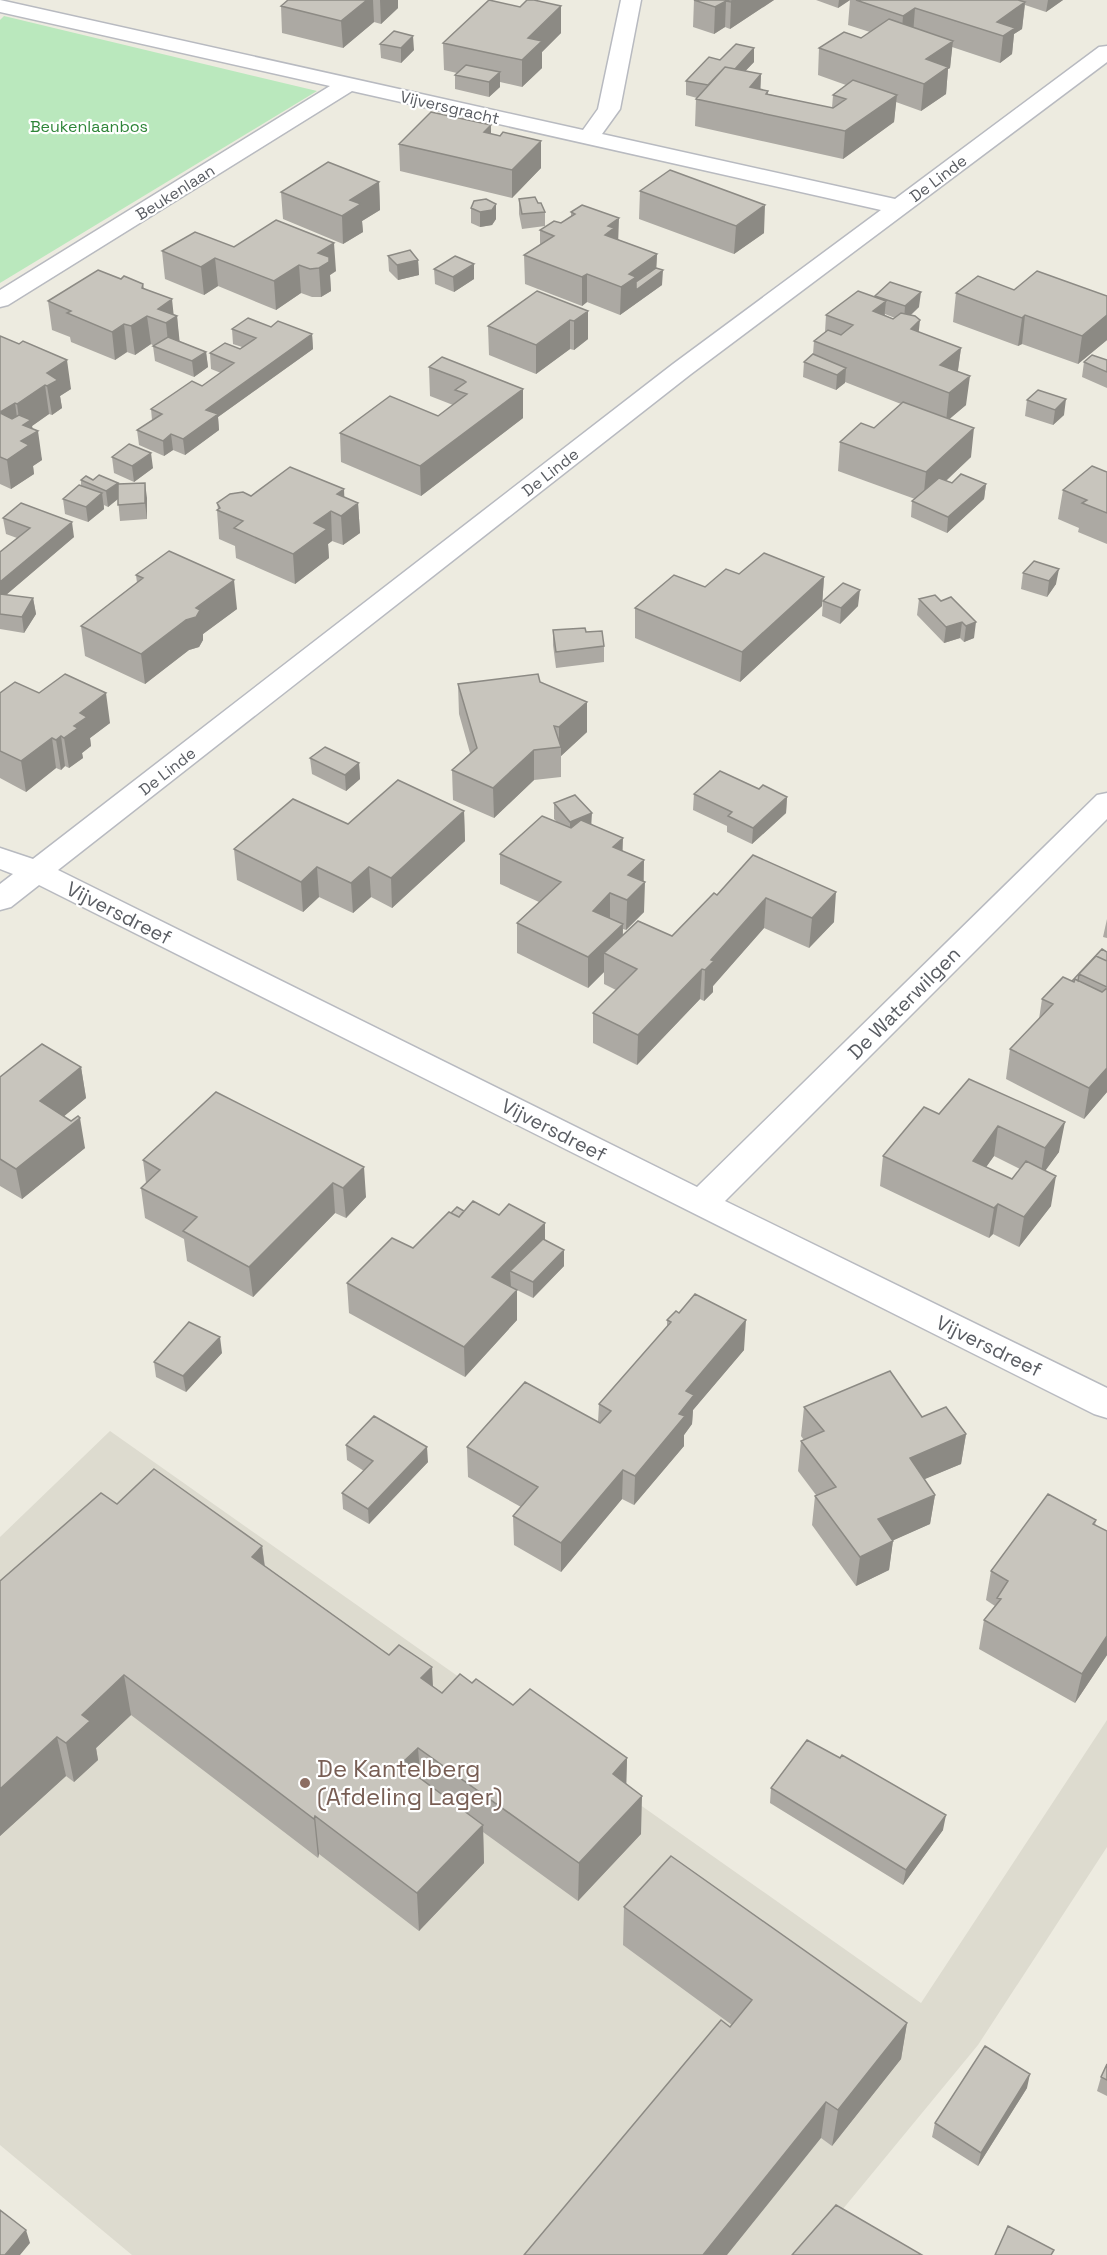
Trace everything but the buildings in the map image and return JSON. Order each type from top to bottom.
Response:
[{"type":"street","points":[[588,138],[609,109],[631,0]]},
{"type":"street","name":"Vijversgracht","points":[[0,6],[899,207]]},
{"type":"street","name":"De Linde","points":[[0,900],[682,369],[1107,52]]},
{"type":"street","name":"Beukenlaan","points":[[0,300],[349,84]]},
{"type":"street","name":"De Waterwilgen","points":[[701,1204],[1107,802]]},
{"type":"street","name":"Vijversdreef","points":[[0,858],[37,872],[1107,1404]]},
{"type":"shaded area","name":"De Kantelberg (Afdeling Lager)","points":[[110,1431],[921,2003],[1107,1720],[1107,1847],[978,2045],[805,2255],[132,2255],[0,2145],[0,1537]]},
{"type":"green space","name":"Beukenlaanbos","points":[[4,16],[317,91],[0,283],[0,20]]},
{"type":"place","name":"De Kantelberg (Afdeling Lager)","points":[[305,1783]]}]
